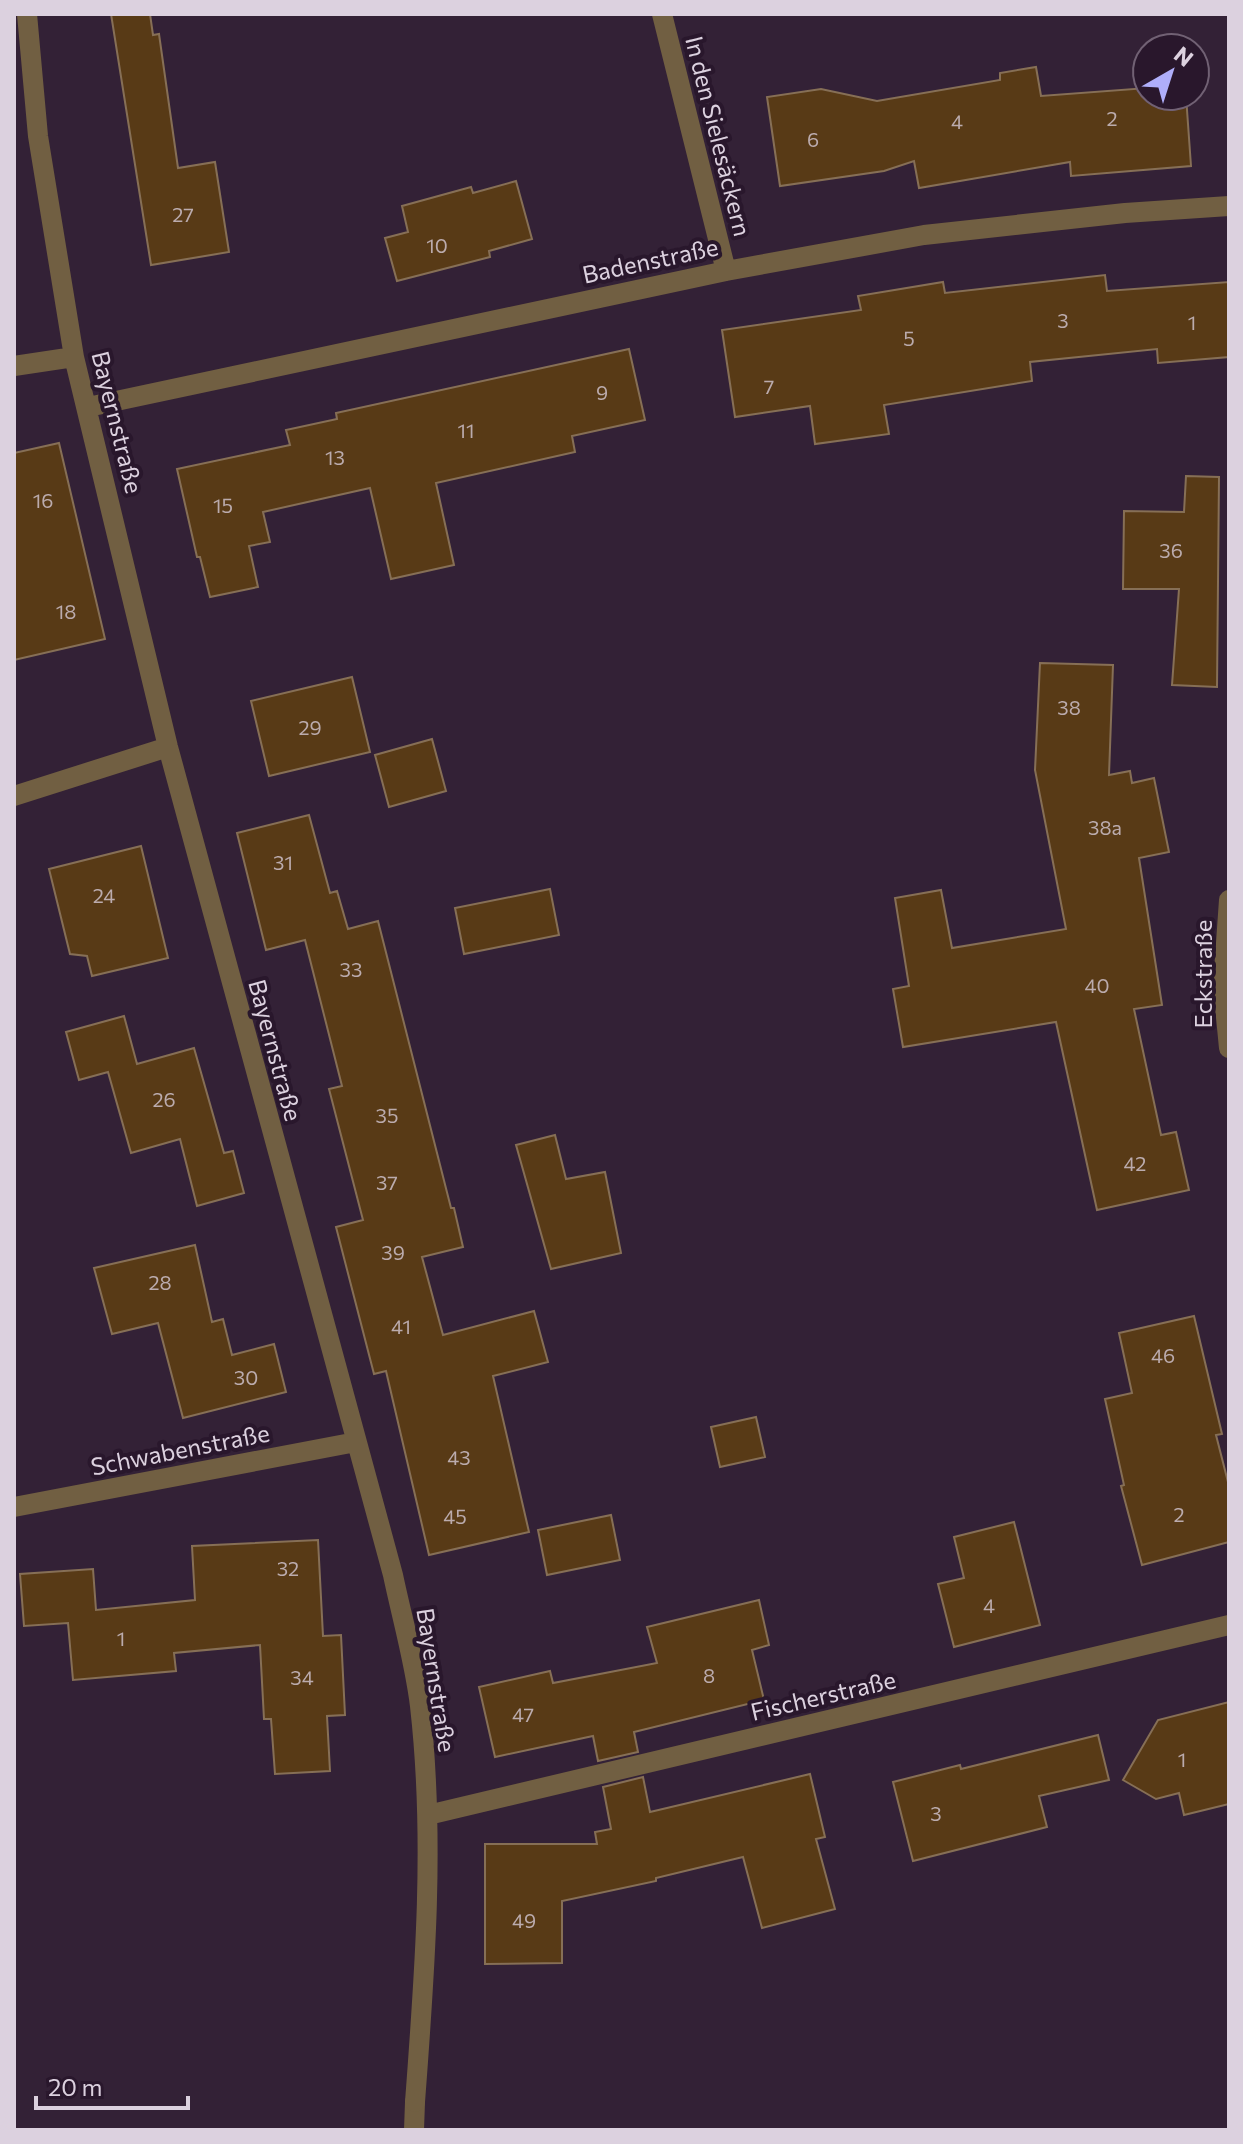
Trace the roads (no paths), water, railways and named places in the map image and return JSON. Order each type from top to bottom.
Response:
[{"type":"street","name":"Bayernstraße","points":[[27,14],[38,136],[74,357],[168,747],[393,1575],[420,1704],[428,1815],[425,1960],[414,2130]]},
{"type":"street","name":"In den Sielesäckern","points":[[662,14],[726,271]]},
{"type":"street","name":"Badenstraße","points":[[88,407],[726,271],[924,235],[1125,213],[1229,206]]},
{"type":"street","points":[[14,366],[74,357]]},
{"type":"street","points":[[14,796],[168,747]]},
{"type":"street","name":"Eckstraße","points":[[1229,900],[1223,986],[1229,1048]]},
{"type":"street","name":"Schwabenstraße","points":[[14,1507],[356,1442]]},
{"type":"street","name":"Fischerstraße","points":[[428,1815],[1229,1625]]}]
